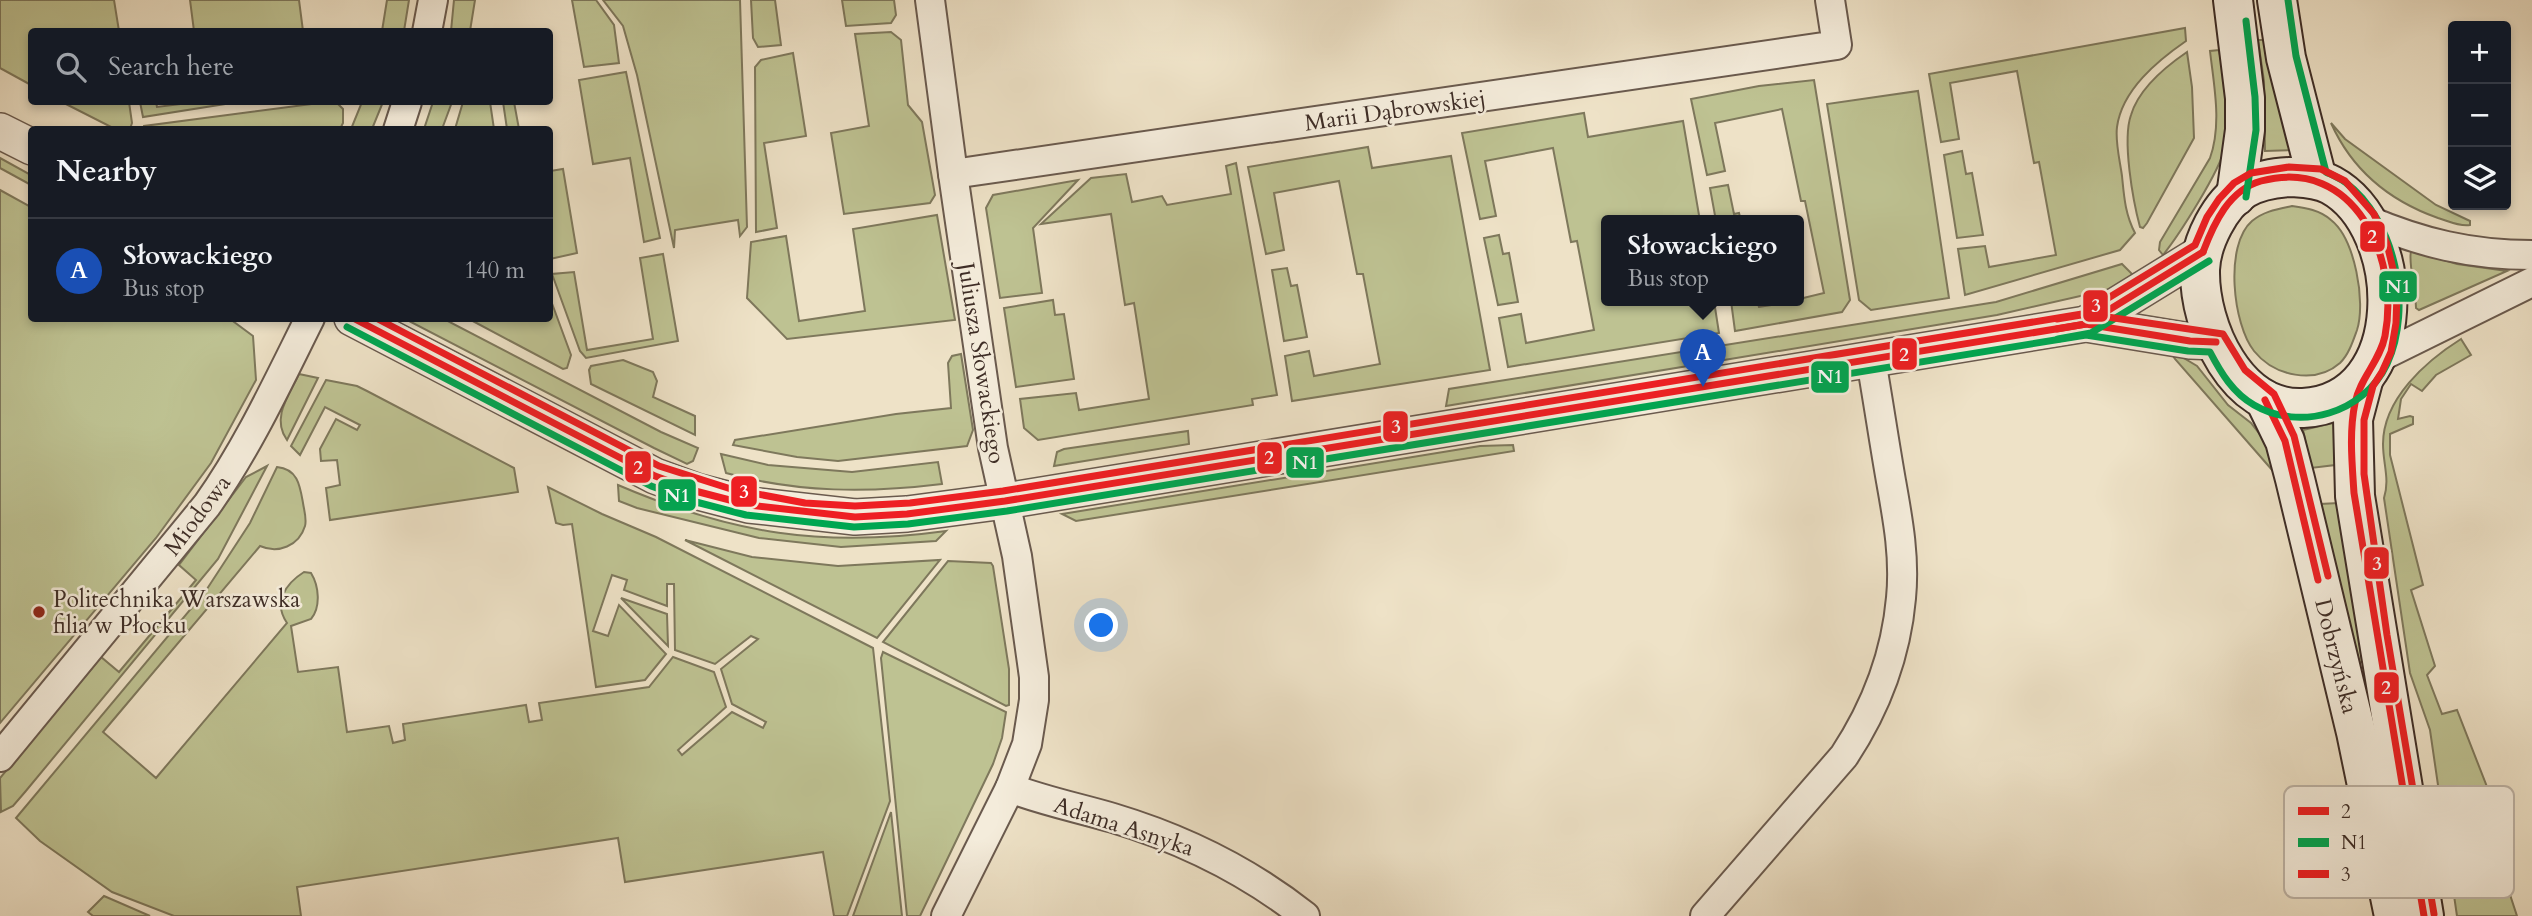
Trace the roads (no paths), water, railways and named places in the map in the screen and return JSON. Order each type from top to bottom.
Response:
[{"type":"main road","points":[[2233,0],[2245,109],[2245,130],[2235,196]]},
{"type":"main road","points":[[2277,0],[2286,58],[2318,180]]},
{"type":"main road","points":[[2290,177],[2318,180],[2338,189],[2365,219],[2377,247],[2387,295],[2385,336],[2370,370],[2337,399],[2318,406],[2293,408],[2265,400],[2237,377],[2207,318],[2200,270],[2203,252],[2216,222],[2235,196],[2264,180],[2290,177]]},
{"type":"main road","name":"Dobrzyńska","points":[[2370,370],[2353,419],[2353,475],[2403,786]]},
{"type":"main road","name":"Dobrzyńska","points":[[2265,400],[2285,441],[2367,786]]},
{"type":"main road","name":"Dobrzyńska","points":[[2390,898],[2394,916]]},
{"type":"main road","name":"Dobrzyńska","points":[[2421,898],[2424,916]]},
{"type":"street","points":[[428,28],[433,0]]},
{"type":"street","name":"Juliusza Słowackiego","points":[[930,0],[993,448],[1017,556],[1034,677],[1034,700],[1027,744],[1010,788],[946,916]]},
{"type":"street","name":"Marii Dąbrowskiej","points":[[953,174],[1837,45],[1830,0]]},
{"type":"street","points":[[399,126],[406,105]]},
{"type":"street","points":[[0,131],[28,145]]},
{"type":"street","points":[[2365,219],[2400,234],[2448,248],[2504,255],[2532,255]]},
{"type":"street","points":[[2086,324],[2203,252]]},
{"type":"street","points":[[2370,370],[2532,282]]},
{"type":"street","name":"Miodowa","points":[[0,757],[208,505],[262,415],[308,322]]},
{"type":"street","points":[[360,322],[655,476],[699,492],[749,505],[855,517],[907,514],[1005,500],[2086,324],[2190,341],[2217,342]]},
{"type":"street","points":[[1704,916],[1844,757],[1860,733],[1888,663],[1902,596],[1901,540],[1871,360]]},
{"type":"street","name":"Adama Asnyka","points":[[1010,788],[1035,798],[1156,832],[1209,854],[1269,890],[1305,916]]},
{"type":"place","name":"Słowackiego","points":[[1703,387]]},
{"type":"place","name":"Politechnika Warszawska filia w Płocku","points":[[39,612]]}]
